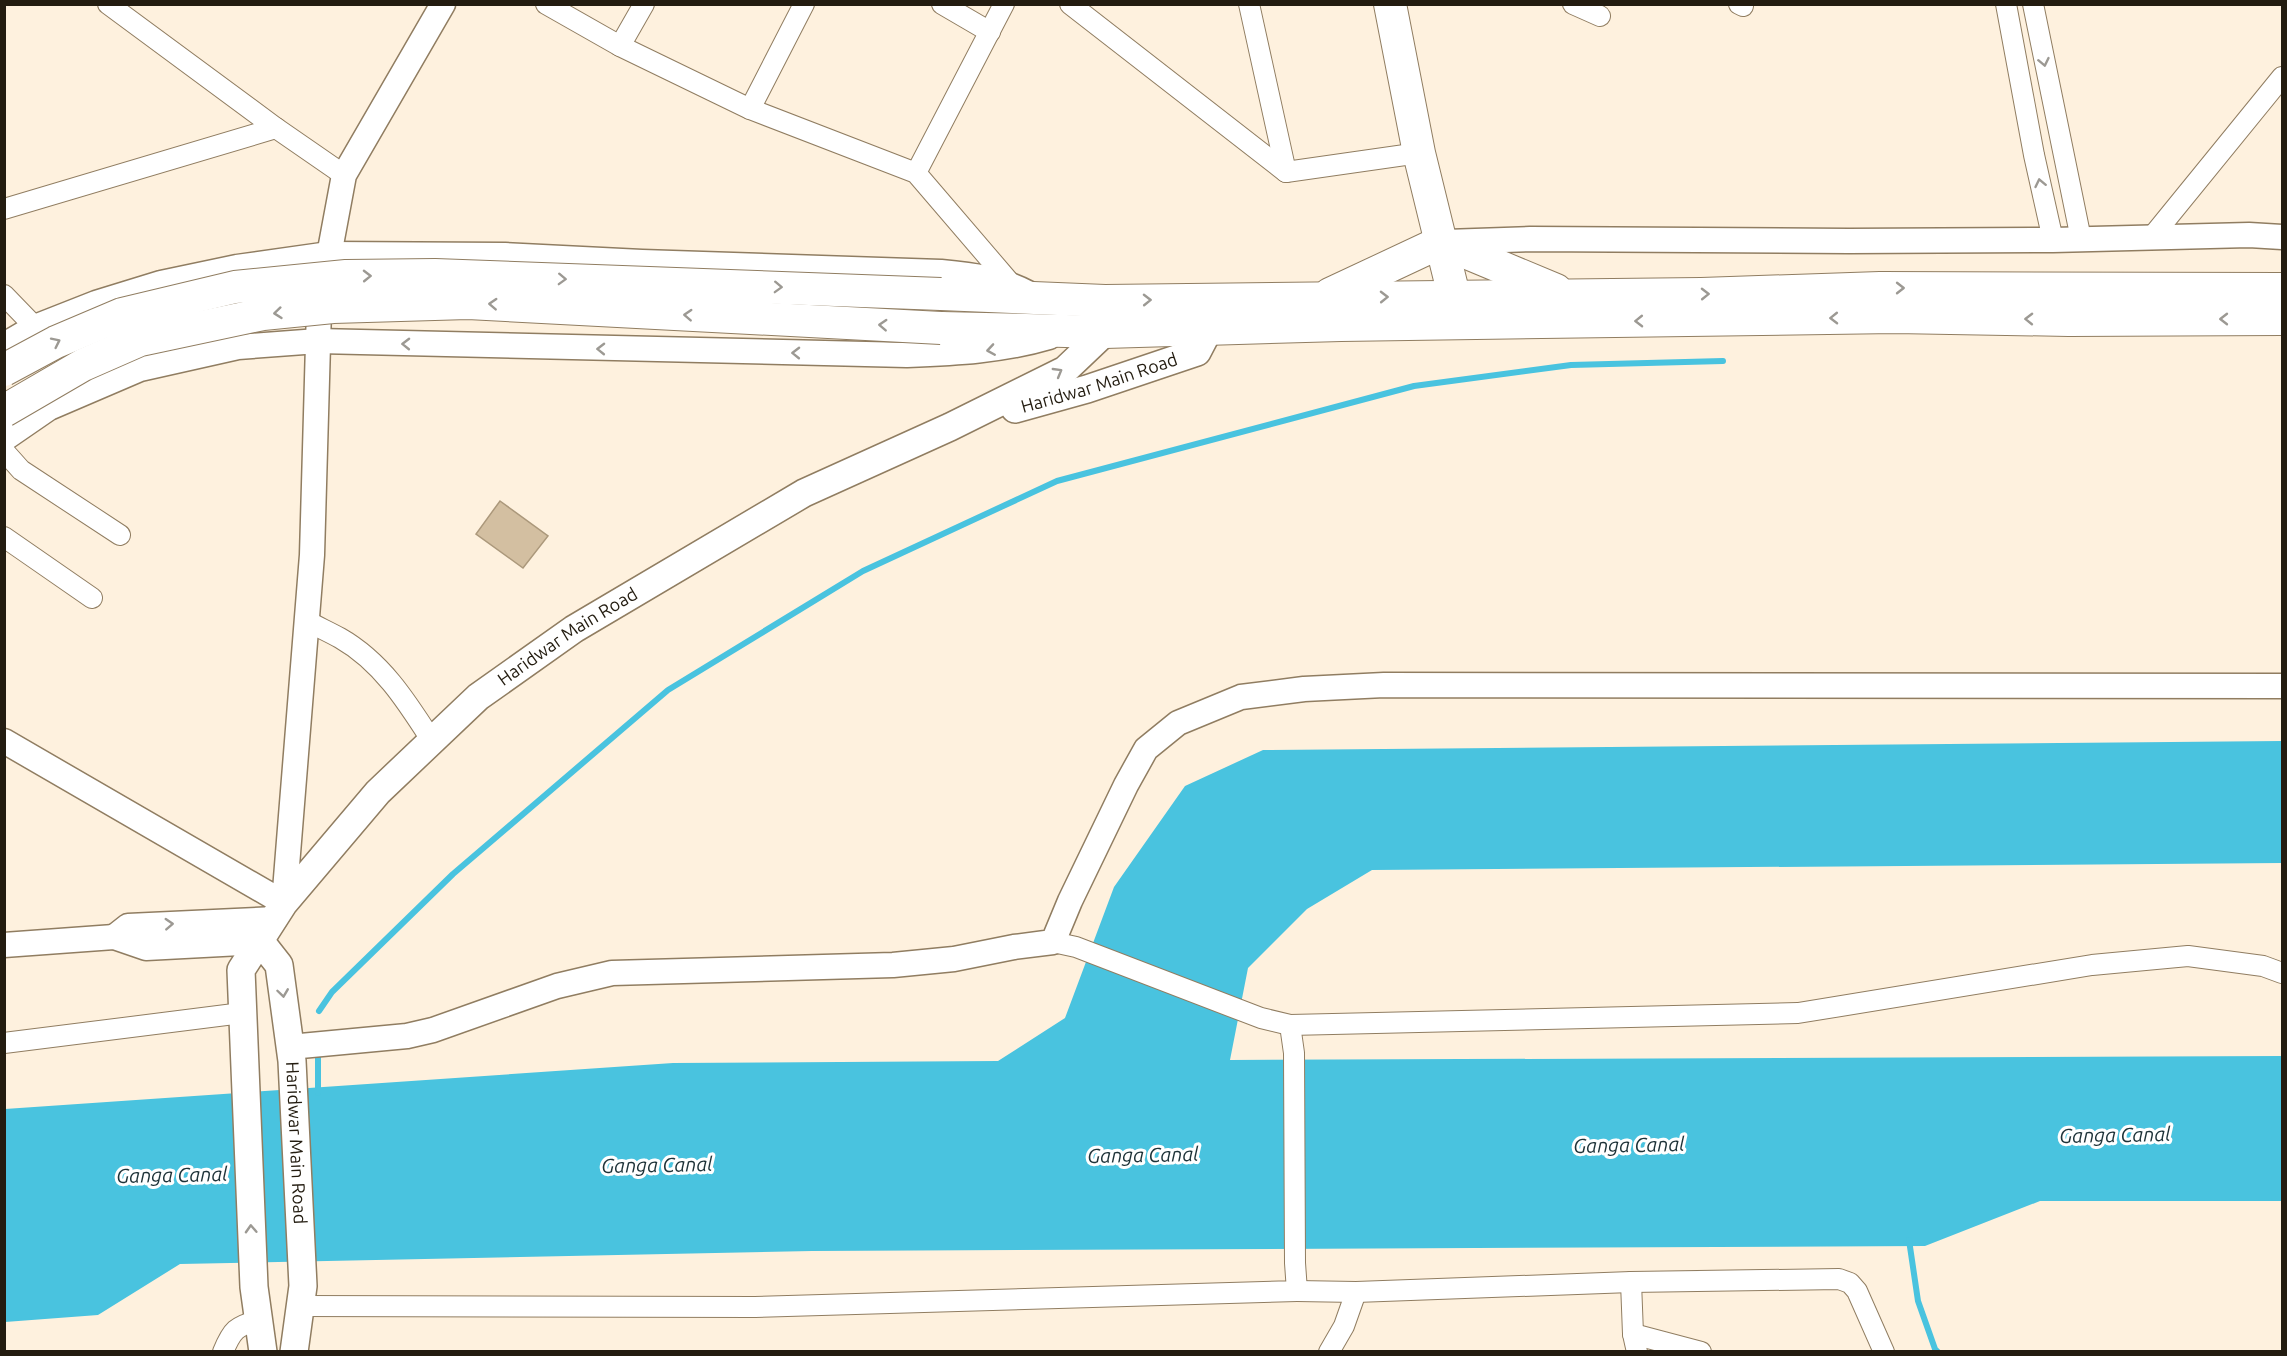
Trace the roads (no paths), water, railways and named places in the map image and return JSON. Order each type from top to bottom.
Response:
[{"type":"highway","points":[[1390,4],[1419,153],[1457,309]]},
{"type":"highway","points":[[1318,299],[1441,242],[1568,295]]},
{"type":"highway","points":[[4,370],[56,342],[122,314],[235,287],[346,276],[447,276],[1106,301],[1209,314],[1457,309],[2069,320],[2283,319]]},
{"type":"highway","points":[[4,411],[83,365],[140,340],[263,314],[333,307],[468,303],[941,328],[1106,332],[1209,314],[1318,299],[1457,309],[1568,295],[1701,294],[1880,288],[2283,289]]},
{"type":"main road","points":[[1106,301],[1106,332]]},
{"type":"main road","name":"Haridwar Main Road","points":[[950,427],[1086,389],[1197,351],[1209,314]]},
{"type":"main road","name":"Haridwar Main Road","points":[[263,1352],[254,1287],[241,970],[261,942],[279,910],[378,792],[478,697],[574,628],[804,493],[950,427],[1065,370],[1106,332]]},
{"type":"main road","name":"Haridwar Main Road","points":[[261,942],[279,964],[291,1054],[302,1296],[294,1352]]},
{"type":"street","points":[[108,4],[276,128],[345,175]]},
{"type":"street","points":[[279,910],[312,555],[319,309],[345,175],[443,4]]},
{"type":"street","points":[[546,4],[620,46],[750,109],[916,173],[1012,285]]},
{"type":"street","points":[[620,46],[644,4]]},
{"type":"street","points":[[750,109],[804,4]]},
{"type":"street","points":[[942,4],[990,32]]},
{"type":"street","points":[[916,173],[1004,4]]},
{"type":"street","points":[[1070,4],[1286,172],[1419,153]]},
{"type":"street","points":[[1249,4],[1286,172]]},
{"type":"street","points":[[1573,4],[1600,16]]},
{"type":"street","points":[[2006,4],[2034,155],[2053,240]]},
{"type":"street","points":[[2033,4],[2081,239]]},
{"type":"street","points":[[2151,238],[2283,76]]},
{"type":"street","points":[[4,209],[276,128]]},
{"type":"street","points":[[1441,242],[1530,239],[2053,240],[2248,235],[2283,237]]},
{"type":"street","points":[[4,345],[35,327],[96,303],[161,283],[237,267],[329,254],[505,255],[941,272],[986,277],[1012,285],[1040,299]]},
{"type":"street","points":[[4,295],[35,327]]},
{"type":"street","points":[[4,440],[49,408],[140,369],[238,347],[318,342],[907,355],[982,351],[1027,344],[1068,332]]},
{"type":"street","points":[[4,451],[21,470],[120,535]]},
{"type":"street","points":[[4,537],[92,598]]},
{"type":"street","points":[[307,621],[341,639],[382,671],[404,697],[432,741]]},
{"type":"street","points":[[1064,944],[1070,901],[1146,749],[1178,723],[1241,697],[1304,688],[1384,685],[2283,687]]},
{"type":"street","points":[[4,741],[279,910]]},
{"type":"street","points":[[114,937],[128,926],[279,910]]},
{"type":"street","points":[[4,945],[114,937],[146,948],[261,942]]},
{"type":"street","points":[[291,1054],[434,1030],[556,986],[612,973],[893,965],[954,959],[1014,946],[1064,944],[1261,1018],[1290,1025],[1798,1012],[2092,965],[2188,956],[2264,966],[2283,973]]},
{"type":"street","points":[[4,1043],[242,1013]]},
{"type":"street","points":[[1290,1025],[1294,1053],[1297,1291]]},
{"type":"street","points":[[302,1296],[755,1307],[1297,1291],[1356,1292],[1631,1282],[1839,1279],[1850,1283],[1857,1291],[1884,1352]]},
{"type":"street","points":[[1631,1282],[1635,1343],[1701,1352]]},
{"type":"street","points":[[1329,1352],[1344,1326],[1356,1292]]},
{"type":"street","points":[[223,1352],[234,1330],[242,1324],[259,1320]]},
{"type":"water","name":"Ganga Canal","points":[[2282,741],[2282,863],[1372,870],[1307,909],[1248,968],[1230,1060],[2282,1056],[2282,1201],[2040,1201],[1925,1246],[812,1251],[180,1264],[98,1315],[5,1322],[5,1109],[673,1063],[998,1061],[1065,1018],[1114,887],[1185,786],[1263,750]]},
{"type":"waterway","points":[[319,1011],[332,992],[453,874],[668,690],[863,571],[1057,481],[1414,386],[1571,365],[1723,361]]},
{"type":"waterway","points":[[318,1055],[318,1093]]},
{"type":"waterway","points":[[1909,1240],[1918,1301],[1938,1352]]}]
